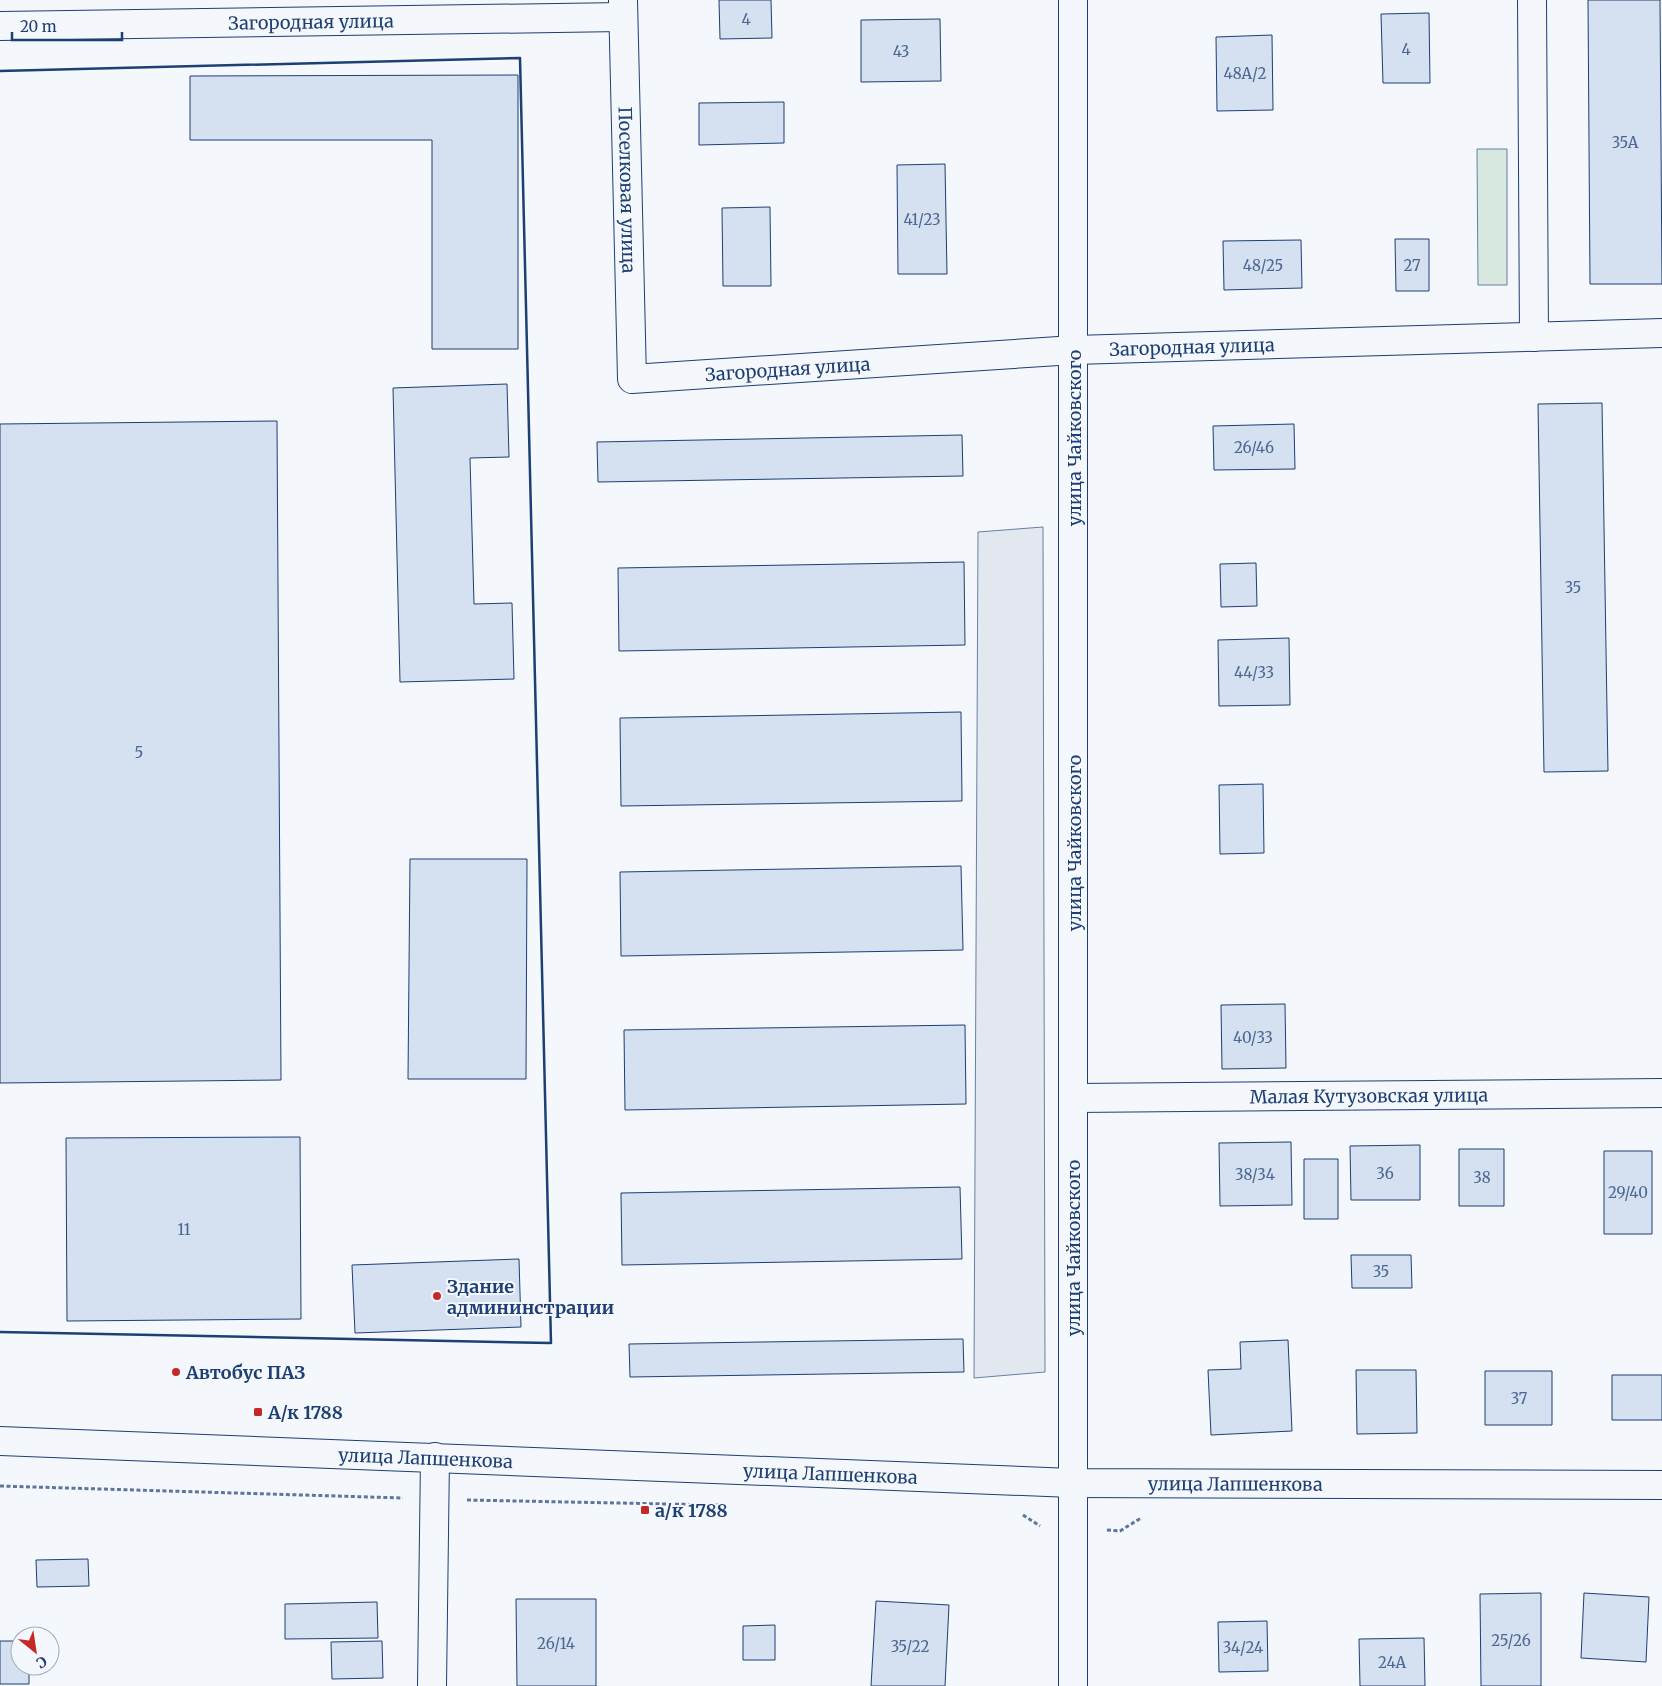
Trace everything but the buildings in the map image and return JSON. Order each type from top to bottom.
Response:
[{"type":"street","name":"улица Чайковского","points":[[1073,0],[1075,1098],[1072,1483],[1073,1686]]},
{"type":"street","points":[[1532,0],[1534,337]]},
{"type":"street","name":"Загородная улица","points":[[0,26],[622,8]]},
{"type":"street","name":"Поселковая улица","points":[[622,8],[632,379]]},
{"type":"street","name":"Загородная улица","points":[[632,379],[1074,350],[1662,333]]},
{"type":"street","name":"Малая Кутузовская улица","points":[[1075,1098],[1662,1093]]},
{"type":"street","name":"улица Лапшенкова","points":[[0,1441],[1072,1483],[1662,1485]]},
{"type":"street","points":[[432,1686],[435,1457]]},
{"type":"shaded area","points":[[1477,149],[1507,149],[1507,285],[1478,285]]},
{"type":"shaded area","points":[[1043,527],[1045,1372],[974,1378],[978,532]]},
{"type":"wall","points":[[0,71],[520,58],[551,1343],[0,1332]]},
{"type":"place","name":"Здание админинстрации","points":[[437,1296]]},
{"type":"place","name":"Автобус ПАЗ","points":[[176,1372]]},
{"type":"place","name":"А/к 1788","points":[[258,1412]]},
{"type":"place","name":"a/к 1788","points":[[645,1510]]}]
